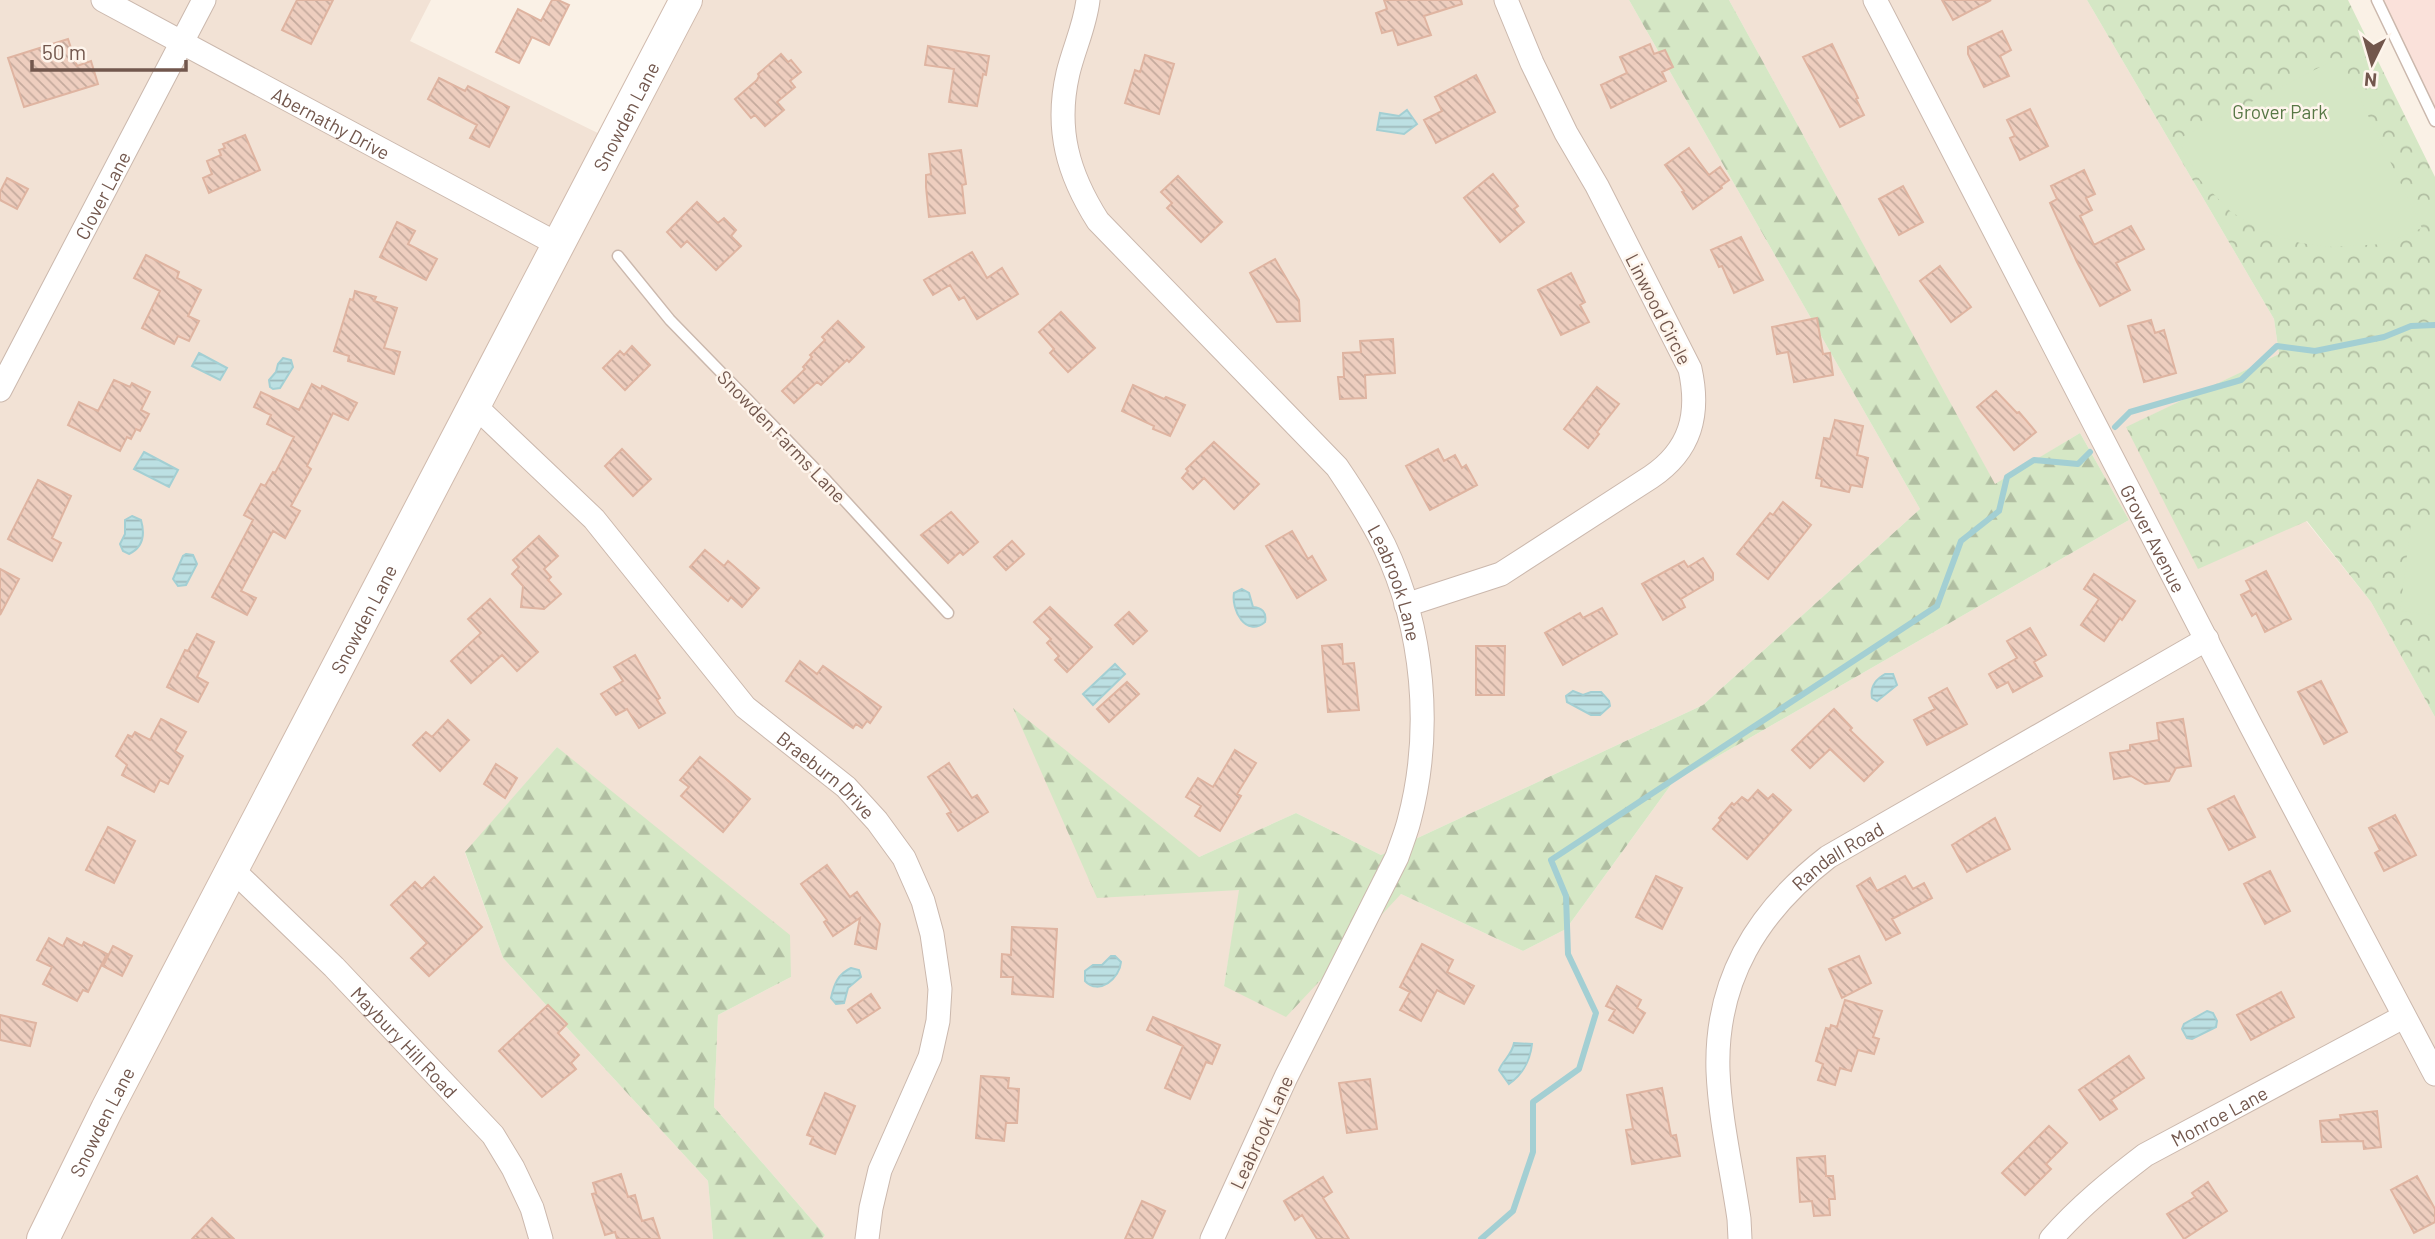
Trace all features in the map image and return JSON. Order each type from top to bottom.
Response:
[{"type":"street","name":"Abernathy Drive","points":[[103,0],[559,245]]},
{"type":"street","name":"Clover Lane","points":[[0,390],[204,0]]},
{"type":"street","name":"Snowden Lane","points":[[43,1239],[107,1109],[473,404],[687,0]]},
{"type":"street","name":"Leabrook Lane","points":[[1088,0],[1086,19],[1068,71],[1063,103],[1063,136],[1070,169],[1082,196],[1098,221],[1336,467],[1365,509],[1384,547],[1406,605],[1415,641],[1422,712],[1418,777],[1409,822],[1397,857],[1286,1077],[1212,1239]]},
{"type":"street","name":"Linwood Circle","points":[[1406,605],[1502,574],[1663,469],[1678,452],[1690,431],[1694,412],[1695,391],[1690,369],[1597,186],[1566,133],[1532,63],[1506,0]]},
{"type":"street","name":"Grover Avenue","points":[[1875,0],[1980,206],[2435,1074]]},
{"type":"street","name":"Braeburn Drive","points":[[473,404],[594,519],[745,707],[846,787],[877,821],[904,858],[923,901],[932,934],[940,989],[938,1021],[930,1057],[880,1170],[867,1239]]},
{"type":"street","name":"Randall Road","points":[[1740,1239],[1718,1070],[1720,1031],[1727,997],[1740,961],[1756,930],[1777,903],[1801,878],[1828,857],[2207,639]]},
{"type":"street","name":"Maybury Hill Road","points":[[233,870],[334,967],[493,1135],[532,1208],[541,1239]]},
{"type":"street","name":"Monroe Lane","points":[[2051,1239],[2109,1183],[2145,1156],[2403,1017]]},
{"type":"lane","points":[[2377,0],[2435,121]]},
{"type":"lane","name":"Snowden Farms Lane","points":[[618,256],[670,320],[824,478],[948,613]]},
{"type":"shaded area","points":[[0,0],[431,0],[410,41],[610,139],[682,0],[1629,0],[1920,509],[1703,705],[1381,855],[1296,813],[1199,857],[1015,709],[1240,890],[1224,986],[1401,894],[1523,951],[1566,929],[1673,782],[2129,520],[2080,433],[1995,485],[1729,0],[2087,0],[2274,319],[2279,354],[2127,427],[2306,521],[2371,602],[2435,717],[2435,1239],[822,1239],[825,1235],[714,1107],[718,1015],[791,977],[557,747],[465,853],[503,958],[708,1181],[713,1239],[0,1239]]},
{"type":"shaded area","points":[[2377,0],[2435,0],[2435,120]]},
{"type":"green space","points":[[1629,0],[1729,0],[1995,484],[2080,433],[2129,520],[1673,782],[1566,929],[1523,951],[1401,894],[1286,1017],[1224,986],[1239,890],[1097,898],[1013,708],[1199,857],[1296,813],[1381,855],[1703,705],[1920,509]]},
{"type":"green space","name":"Grover Park","points":[[2087,0],[2348,0],[2435,177],[2435,717],[2371,602],[2307,521],[2198,569],[2126,427],[2279,354],[2274,319]]},
{"type":"green space","points":[[2340,57],[2422,228],[2384,244],[2332,247],[2300,243],[2262,231],[2230,211],[2200,180],[2178,139]]},
{"type":"green space","points":[[2412,515],[2435,518],[2435,615],[2400,611]]},
{"type":"green space","points":[[557,747],[790,935],[791,977],[718,1015],[714,1107],[825,1235],[822,1239],[713,1239],[708,1181],[503,958],[465,852]]},
{"type":"water","points":[[1407,110],[1417,124],[1404,134],[1377,130],[1380,113],[1399,116]]},
{"type":"water","points":[[199,353],[227,368],[220,380],[192,366]]},
{"type":"water","points":[[283,358],[291,360],[293,367],[280,388],[273,389],[269,380]]},
{"type":"water","points":[[144,452],[178,470],[169,487],[134,469]]},
{"type":"water","points":[[132,516],[141,520],[143,535],[138,548],[129,554],[123,551],[120,544],[125,534],[125,520]]},
{"type":"water","points":[[186,554],[193,555],[197,564],[186,585],[178,586],[173,579]]},
{"type":"water","points":[[1242,589],[1249,593],[1253,607],[1264,613],[1265,622],[1258,626],[1246,624],[1237,614],[1234,593]]},
{"type":"water","points":[[1115,664],[1125,674],[1093,705],[1083,694]]},
{"type":"water","points":[[1885,674],[1893,674],[1897,685],[1877,701],[1872,698],[1873,687]]},
{"type":"water","points":[[1573,691],[1583,695],[1601,692],[1610,706],[1600,715],[1591,715],[1567,702],[1566,696]]},
{"type":"water","points":[[1111,956],[1121,962],[1113,979],[1096,987],[1085,981],[1085,971],[1093,965],[1102,965]]},
{"type":"water","points":[[851,968],[859,970],[861,977],[848,988],[844,1003],[836,1004],[831,998],[835,984],[843,973]]},
{"type":"water","points":[[2207,1011],[2213,1013],[2217,1021],[2216,1027],[2192,1039],[2187,1038],[2182,1029],[2184,1024]]},
{"type":"water","points":[[1514,1043],[1532,1044],[1525,1067],[1509,1084],[1499,1070]]},
{"type":"building","points":[[297,0],[333,0],[311,44],[282,30]]},
{"type":"building","points":[[552,0],[569,5],[549,45],[532,37],[519,63],[496,52],[518,9],[541,21]]},
{"type":"building","points":[[1384,0],[1461,0],[1462,4],[1424,16],[1431,35],[1398,45],[1393,30],[1382,33],[1376,13],[1387,9]]},
{"type":"building","points":[[1942,0],[1991,0],[1953,20]]},
{"type":"building","points":[[2002,31],[2011,50],[2000,56],[2009,76],[1984,87],[1968,54],[1968,47]]},
{"type":"building","points":[[68,39],[77,66],[91,61],[98,84],[24,107],[8,58]]},
{"type":"building","points":[[1650,44],[1654,54],[1665,50],[1673,67],[1662,72],[1666,81],[1611,108],[1601,85],[1627,73],[1620,57]]},
{"type":"building","points":[[1832,44],[1864,115],[1840,127],[1803,57]]},
{"type":"building","points":[[928,46],[989,56],[977,106],[949,102],[954,69],[925,65]]},
{"type":"building","points":[[781,54],[788,62],[791,60],[801,72],[790,81],[795,87],[777,102],[784,110],[765,126],[755,115],[751,118],[735,99]]},
{"type":"building","points":[[1145,55],[1174,64],[1159,114],[1125,103],[1135,70],[1140,72]]},
{"type":"building","points":[[1476,75],[1495,112],[1436,143],[1424,120],[1442,111],[1435,97]]},
{"type":"building","points":[[439,78],[465,91],[468,86],[509,107],[489,147],[470,138],[477,125],[428,99]]},
{"type":"building","points":[[2030,109],[2048,146],[2020,160],[2010,138],[2015,136],[2007,120]]},
{"type":"building","points":[[245,135],[260,170],[209,193],[203,178],[212,174],[207,161],[221,155],[219,150],[225,148],[223,144]]},
{"type":"building","points":[[1689,148],[1709,175],[1720,167],[1729,180],[1693,209],[1665,165]]},
{"type":"building","points":[[961,150],[966,184],[962,185],[965,213],[929,217],[926,175],[931,174],[929,154]]},
{"type":"building","points":[[2084,170],[2095,194],[2086,198],[2092,210],[2080,216],[2094,245],[2131,226],[2144,249],[2116,263],[2130,290],[2100,306],[2050,203],[2057,199],[2051,186]]},
{"type":"building","points":[[1493,174],[1518,206],[1514,209],[1524,222],[1500,242],[1464,198]]},
{"type":"building","points":[[1178,176],[1222,222],[1201,242],[1167,208],[1172,203],[1161,192]]},
{"type":"building","points":[[7,178],[28,189],[17,209],[0,200],[0,192]]},
{"type":"building","points":[[1903,186],[1923,222],[1899,235],[1879,199]]},
{"type":"building","points":[[697,202],[718,223],[724,218],[736,230],[731,236],[741,246],[716,270],[687,241],[681,247],[667,232]]},
{"type":"building","points":[[397,222],[415,231],[408,244],[437,259],[426,280],[380,257]]},
{"type":"building","points":[[1741,237],[1763,280],[1734,293],[1722,266],[1719,267],[1711,250]]},
{"type":"building","points":[[972,252],[987,278],[1002,268],[1018,294],[977,319],[964,297],[959,300],[950,285],[933,295],[924,280]]},
{"type":"building","points":[[146,255],[179,272],[177,278],[201,290],[188,316],[199,321],[189,341],[178,336],[174,344],[142,328],[160,291],[134,278]]},
{"type":"building","points":[[1275,259],[1299,300],[1300,321],[1277,322],[1250,273]]},
{"type":"building","points":[[1940,266],[1971,307],[1951,322],[1920,281]]},
{"type":"building","points":[[1571,273],[1585,302],[1580,305],[1589,322],[1561,335],[1538,290]]},
{"type":"building","points":[[355,291],[376,297],[374,301],[397,308],[384,348],[400,352],[394,374],[348,361],[349,356],[334,351]]},
{"type":"building","points":[[1061,312],[1095,348],[1068,372],[1050,353],[1054,349],[1039,332]]},
{"type":"building","points":[[1817,318],[1823,354],[1830,353],[1833,375],[1794,382],[1788,352],[1777,354],[1772,327]]},
{"type":"building","points":[[2151,320],[2155,333],[2164,330],[2176,373],[2144,382],[2128,326]]},
{"type":"building","points":[[838,321],[864,347],[821,385],[817,382],[794,403],[782,391],[805,369],[803,367],[812,357],[810,355],[825,340],[822,337]]},
{"type":"building","points":[[1393,339],[1395,373],[1365,375],[1366,398],[1340,399],[1338,377],[1344,377],[1343,353],[1361,352],[1360,341]]},
{"type":"building","points":[[632,346],[650,365],[625,390],[603,368],[620,351],[624,355]]},
{"type":"building","points":[[114,380],[130,387],[132,383],[150,392],[141,410],[149,414],[140,431],[136,429],[131,439],[127,437],[120,451],[68,425],[79,402],[98,411]]},
{"type":"building","points":[[312,384],[357,403],[348,420],[333,413],[307,466],[311,469],[291,506],[300,511],[285,538],[273,531],[241,591],[256,598],[247,615],[212,597],[253,520],[244,515],[261,484],[265,486],[273,472],[275,473],[294,437],[267,424],[271,415],[254,407],[261,392],[299,410]]},
{"type":"building","points":[[1133,385],[1185,405],[1170,436],[1122,411]]},
{"type":"building","points":[[1597,387],[1619,404],[1588,448],[1564,429]]},
{"type":"building","points":[[1996,391],[2036,432],[2014,450],[1977,407]]},
{"type":"building","points":[[1835,420],[1863,426],[1857,455],[1868,458],[1862,487],[1851,485],[1849,492],[1821,486],[1822,479],[1816,478],[1824,438],[1830,439]]},
{"type":"building","points":[[1214,442],[1259,484],[1234,509],[1204,478],[1193,489],[1182,478],[1188,471],[1186,469]]},
{"type":"building","points":[[622,449],[651,479],[633,496],[605,466]]},
{"type":"building","points":[[1438,449],[1444,461],[1455,455],[1462,468],[1466,465],[1477,485],[1430,510],[1406,466]]},
{"type":"building","points":[[38,480],[71,496],[52,538],[61,543],[52,561],[8,539]]},
{"type":"building","points":[[1783,502],[1811,525],[1768,579],[1737,554],[1770,513],[1773,515]]},
{"type":"building","points":[[951,512],[978,542],[963,555],[960,552],[948,563],[921,535]]},
{"type":"building","points":[[1292,531],[1308,559],[1312,556],[1326,580],[1297,598],[1266,546]]},
{"type":"building","points":[[539,536],[558,556],[544,569],[551,577],[548,580],[561,594],[544,609],[521,607],[523,586],[512,574],[519,567],[513,560]]},
{"type":"building","points":[[1012,541],[1024,554],[1006,570],[994,557]]},
{"type":"building","points":[[705,550],[724,566],[728,561],[759,588],[742,607],[731,597],[728,601],[690,567]]},
{"type":"building","points":[[1703,558],[1713,573],[1713,580],[1681,599],[1685,607],[1663,620],[1642,584],[1684,561],[1688,567]]},
{"type":"building","points":[[0,569],[19,579],[0,615]]},
{"type":"building","points":[[2266,571],[2291,619],[2265,632],[2256,613],[2252,616],[2241,595],[2251,590],[2246,581]]},
{"type":"building","points":[[2094,574],[2135,601],[2104,641],[2081,625],[2099,599],[2084,589]]},
{"type":"building","points":[[490,599],[538,652],[517,671],[502,655],[471,683],[451,661],[481,633],[468,619]]},
{"type":"building","points":[[1050,607],[1092,647],[1067,672],[1055,660],[1059,656],[1047,643],[1051,639],[1034,622]]},
{"type":"building","points":[[1602,608],[1617,634],[1563,665],[1545,633],[1580,613],[1583,618]]},
{"type":"building","points":[[1129,612],[1147,631],[1133,644],[1115,625]]},
{"type":"building","points":[[2030,628],[2046,655],[2034,662],[2042,676],[2013,692],[2008,682],[1997,688],[1989,674],[2017,658],[2007,641]]},
{"type":"building","points":[[197,634],[214,642],[197,677],[208,683],[198,702],[167,687],[185,650],[188,651]]},
{"type":"building","points":[[1342,644],[1343,664],[1354,663],[1359,710],[1328,712],[1322,646]]},
{"type":"building","points":[[1476,646],[1505,646],[1504,695],[1476,695]]},
{"type":"building","points":[[635,655],[660,698],[657,700],[665,713],[639,728],[627,709],[616,715],[601,694],[623,681],[614,667]]},
{"type":"building","points":[[800,661],[817,674],[823,666],[881,707],[870,723],[867,721],[862,728],[856,724],[853,728],[786,681]]},
{"type":"building","points":[[2321,681],[2347,732],[2324,744],[2298,692]]},
{"type":"building","points":[[1127,682],[1139,694],[1109,722],[1097,709]]},
{"type":"building","points":[[1947,688],[1967,724],[1927,745],[1914,720],[1935,709],[1929,698]]},
{"type":"building","points":[[1834,709],[1852,728],[1850,730],[1883,762],[1864,781],[1830,749],[1810,768],[1792,750]]},
{"type":"building","points":[[161,719],[186,732],[175,751],[183,756],[168,784],[160,780],[154,792],[122,775],[127,765],[116,756],[128,735],[132,737],[135,732],[150,740]]},
{"type":"building","points":[[2183,719],[2191,766],[2176,768],[2169,781],[2145,784],[2131,776],[2114,779],[2110,753],[2130,750],[2130,745],[2159,740],[2157,723]]},
{"type":"building","points":[[448,720],[469,740],[440,771],[413,745],[426,732],[432,737]]},
{"type":"building","points":[[1235,750],[1256,763],[1237,794],[1241,796],[1220,831],[1195,816],[1201,806],[1186,797],[1198,778],[1213,787]]},
{"type":"building","points":[[700,757],[750,799],[723,832],[681,796],[689,787],[680,780]]},
{"type":"building","points":[[949,763],[972,798],[977,795],[988,812],[958,831],[947,814],[951,812],[928,777]]},
{"type":"building","points":[[496,764],[517,778],[505,798],[484,784]]},
{"type":"building","points":[[1758,790],[1768,799],[1773,794],[1791,810],[1747,859],[1713,829],[1732,803],[1734,805],[1742,797],[1748,801]]},
{"type":"building","points":[[2234,796],[2255,837],[2229,850],[2208,809]]},
{"type":"building","points":[[2395,815],[2416,855],[2384,871],[2375,853],[2380,850],[2369,828]]},
{"type":"building","points":[[1995,818],[2010,849],[1967,872],[1952,845]]},
{"type":"building","points":[[108,827],[135,841],[114,883],[86,870]]},
{"type":"building","points":[[827,865],[850,897],[857,892],[880,924],[876,949],[855,944],[860,918],[833,936],[824,922],[827,920],[801,884]]},
{"type":"building","points":[[2270,871],[2290,911],[2265,924],[2244,884]]},
{"type":"building","points":[[1656,876],[1682,888],[1662,929],[1636,917]]},
{"type":"building","points":[[1905,876],[1913,889],[1924,883],[1932,898],[1892,919],[1900,933],[1886,940],[1857,886],[1870,878],[1877,891]]},
{"type":"building","points":[[434,877],[482,927],[429,976],[411,958],[427,943],[391,905],[415,882],[422,889]]},
{"type":"building","points":[[1012,927],[1057,929],[1053,997],[1012,994],[1013,977],[1001,977],[1002,954],[1011,955]]},
{"type":"building","points":[[49,938],[63,946],[67,938],[82,946],[84,942],[107,954],[88,992],[83,990],[77,1001],[43,984],[52,967],[37,960]]},
{"type":"building","points":[[1422,944],[1453,960],[1447,972],[1474,986],[1464,1004],[1437,990],[1421,1021],[1400,1010],[1410,992],[1400,987]]},
{"type":"building","points":[[113,946],[132,956],[122,976],[103,966]]},
{"type":"building","points":[[1859,956],[1871,983],[1842,998],[1829,969]]},
{"type":"building","points":[[1617,986],[1641,1000],[1637,1008],[1645,1013],[1633,1033],[1609,1020],[1615,1010],[1606,1006]]},
{"type":"building","points":[[2281,992],[2294,1017],[2251,1040],[2237,1015]]},
{"type":"building","points":[[871,994],[880,1008],[857,1023],[848,1010]]},
{"type":"building","points":[[1845,1000],[1882,1011],[1873,1037],[1879,1039],[1874,1054],[1858,1050],[1851,1071],[1840,1068],[1835,1085],[1818,1080],[1823,1064],[1816,1061],[1826,1028],[1830,1029],[1831,1025],[1837,1027]]},
{"type":"building","points":[[548,1005],[567,1024],[558,1033],[579,1055],[571,1063],[576,1069],[542,1097],[499,1051]]},
{"type":"building","points":[[0,1015],[36,1023],[30,1046],[0,1040]]},
{"type":"building","points":[[1153,1017],[1220,1045],[1212,1064],[1206,1062],[1190,1099],[1165,1088],[1183,1046],[1147,1030]]},
{"type":"building","points":[[2129,1056],[2144,1078],[2111,1100],[2117,1109],[2100,1120],[2079,1090]]},
{"type":"building","points":[[981,1076],[1009,1078],[1008,1088],[1019,1089],[1017,1123],[1006,1123],[1004,1141],[976,1138]]},
{"type":"building","points":[[1370,1079],[1377,1129],[1347,1133],[1339,1083]]},
{"type":"building","points":[[1662,1088],[1671,1136],[1676,1135],[1680,1156],[1632,1164],[1626,1130],[1633,1129],[1627,1095]]},
{"type":"building","points":[[825,1093],[855,1106],[835,1154],[810,1144],[813,1137],[807,1135]]},
{"type":"building","points":[[2377,1111],[2381,1147],[2364,1149],[2363,1141],[2322,1142],[2320,1121],[2341,1119],[2340,1115]]},
{"type":"building","points":[[2049,1126],[2067,1143],[2046,1164],[2051,1169],[2025,1195],[2002,1173]]},
{"type":"building","points":[[1825,1156],[1826,1176],[1833,1176],[1835,1199],[1829,1199],[1830,1215],[1814,1216],[1812,1201],[1800,1202],[1797,1158]]},
{"type":"building","points":[[621,1174],[628,1197],[635,1195],[642,1221],[653,1218],[660,1239],[617,1239],[615,1232],[605,1235],[592,1194],[596,1193],[593,1183]]},
{"type":"building","points":[[2417,1176],[2435,1209],[2435,1222],[2414,1233],[2391,1190]]},
{"type":"building","points":[[1323,1177],[1332,1192],[1323,1198],[1349,1239],[1317,1239],[1302,1215],[1295,1220],[1284,1201]]},
{"type":"building","points":[[2208,1182],[2227,1211],[2184,1239],[2167,1214],[2195,1197],[2192,1193]]},
{"type":"building","points":[[1142,1201],[1165,1211],[1152,1239],[1125,1239]]},
{"type":"building","points":[[212,1218],[234,1239],[192,1239]]},
{"type":"waterway","points":[[2115,427],[2130,412],[2241,380],[2277,346],[2315,351],[2384,337],[2411,326],[2435,325]]},
{"type":"waterway","points":[[1481,1239],[1513,1211],[1533,1152],[1533,1102],[1579,1069],[1596,1013],[1568,954],[1566,896],[1551,860],[1937,606],[1961,541],[1999,511],[2007,477],[2034,460],[2078,464],[2090,452]]}]
